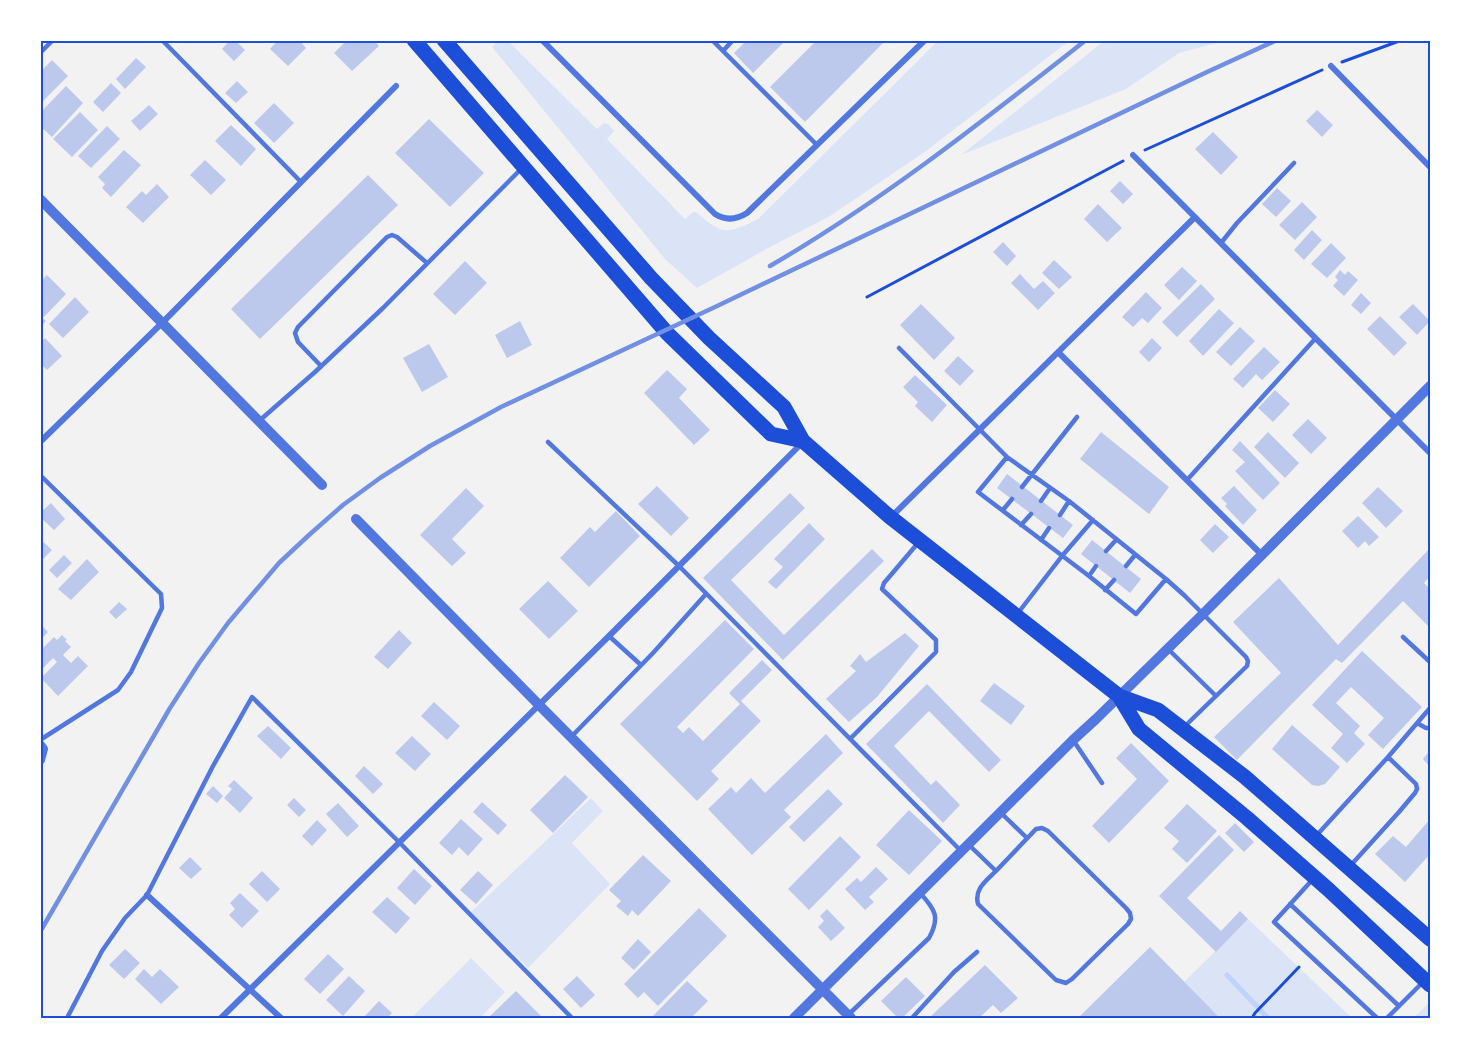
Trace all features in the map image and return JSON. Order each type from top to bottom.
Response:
[{"type":"main road","points":[[414,40],[668,333],[771,434],[803,441]]},
{"type":"main road","points":[[444,40],[651,278],[709,338],[784,407],[803,441],[890,517],[1119,696],[1158,710],[1245,777],[1431,939]]},
{"type":"main road","points":[[1119,696],[1139,729],[1315,877],[1428,983]]},
{"type":"street","points":[[542,40],[715,214],[725,220],[738,218],[747,213],[925,40]]},
{"type":"street","points":[[1331,66],[1431,167]]},
{"type":"street","points":[[40,442],[162,323],[396,86]]},
{"type":"street","points":[[1133,155],[1431,453]]},
{"type":"street","points":[[40,199],[322,485]]},
{"type":"street","points":[[890,517],[1195,217]]},
{"type":"street","points":[[1058,352],[1262,555]]},
{"type":"street","points":[[794,1018],[1431,386]]},
{"type":"street","points":[[221,1018],[609,636],[803,441]]},
{"type":"street","points":[[356,519],[849,1017]]},
{"type":"street","points":[[40,745],[43,749],[40,760]]},
{"type":"street","points":[[147,894],[281,1018]]},
{"type":"lane","points":[[40,52],[53,40]]},
{"type":"lane","points":[[162,40],[301,182]]},
{"type":"lane","points":[[712,40],[817,145]]},
{"type":"lane","points":[[723,51],[733,40]]},
{"type":"lane","points":[[1221,243],[1294,163]]},
{"type":"lane","points":[[259,421],[383,308],[523,166]]},
{"type":"lane","points":[[321,366],[298,342],[295,333],[297,327],[387,237],[392,235],[397,237],[427,263]]},
{"type":"lane","points":[[1187,480],[1316,339]]},
{"type":"lane","points":[[899,348],[1007,457],[1069,501],[1166,579],[1248,661],[1247,666],[1182,729]]},
{"type":"lane","points":[[1022,487],[1077,417]]},
{"type":"lane","points":[[548,442],[679,566],[850,739],[965,849],[996,871]]},
{"type":"lane","points":[[1007,457],[978,492],[1136,614],[1166,579]]},
{"type":"lane","points":[[40,475],[160,594],[162,608],[131,672],[118,690],[40,740]]},
{"type":"lane","points":[[1041,501],[1050,488]]},
{"type":"lane","points":[[1003,510],[1012,499]]},
{"type":"lane","points":[[1060,515],[1069,501]]},
{"type":"lane","points":[[1021,525],[1031,514]]},
{"type":"lane","points":[[1016,616],[1093,520]]},
{"type":"lane","points":[[1041,540],[1049,528]]},
{"type":"lane","points":[[1106,551],[1116,540]]},
{"type":"lane","points":[[850,739],[936,652],[936,640],[882,589],[884,583],[921,541]]},
{"type":"lane","points":[[1126,566],[1136,555]]},
{"type":"lane","points":[[1089,576],[1096,566]]},
{"type":"lane","points":[[1105,590],[1114,580]]},
{"type":"lane","points":[[571,738],[706,594]]},
{"type":"lane","points":[[609,636],[641,665]]},
{"type":"lane","points":[[1403,637],[1431,662]]},
{"type":"lane","points":[[1168,649],[1216,696]]},
{"type":"lane","points":[[67,1018],[102,951],[124,918],[147,894],[213,766],[252,697],[572,1018]]},
{"type":"lane","points":[[1315,837],[1431,708]]},
{"type":"lane","points":[[1417,723],[1431,728]]},
{"type":"lane","points":[[1073,740],[1101,783]]},
{"type":"lane","points":[[1349,867],[1417,789],[1416,784],[1388,757]]},
{"type":"lane","points":[[1001,813],[1027,838]]},
{"type":"lane","points":[[1042,828],[1048,831],[1126,908],[1131,919],[1072,979],[1066,983],[1056,981],[978,903],[977,891],[996,871],[1036,829],[1042,828]]},
{"type":"lane","points":[[1315,877],[1274,922],[1377,1018]]},
{"type":"lane","points":[[849,1017],[929,938],[935,927],[936,916],[920,893]]},
{"type":"lane","points":[[1290,904],[1399,1006]]},
{"type":"lane","points":[[912,1018],[954,972],[977,952]]},
{"type":"lane","points":[[1386,1018],[1428,983]]},
{"type":"path","points":[[1252,1018],[1299,967]]},
{"type":"shaded area","points":[[499,40],[508,41],[597,129],[604,123],[608,124],[614,131],[607,139],[685,219],[696,212],[712,225],[725,230],[739,228],[758,219],[938,41],[1069,41],[926,151],[830,216],[697,288],[665,259],[492,47]]},
{"type":"shaded area","points":[[1104,41],[1224,41],[1179,53],[1126,89],[961,155]]},
{"type":"shaded area","points":[[591,798],[603,811],[572,843],[610,884],[528,968],[471,912]]},
{"type":"shaded area","points":[[1248,919],[1352,1018],[1216,1018],[1218,1016],[1184,982]]},
{"type":"shaded area","points":[[471,958],[505,992],[480,1018],[411,1018]]},
{"type":"shaded area","points":[[1429,1003],[1430,1018],[1413,1018]]},
{"type":"building","points":[[230,40],[235,40],[245,50],[234,61],[222,49]]},
{"type":"building","points":[[278,40],[299,40],[306,48],[288,66],[270,49]]},
{"type":"building","points":[[347,40],[374,40],[379,46],[352,71],[334,53]]},
{"type":"building","points":[[747,40],[786,40],[753,73],[734,53]]},
{"type":"building","points":[[817,40],[886,40],[805,122],[770,87]]},
{"type":"building","points":[[136,58],[146,67],[125,89],[116,79]]},
{"type":"building","points":[[52,60],[68,76],[40,104],[40,72]]},
{"type":"building","points":[[237,81],[248,92],[236,103],[225,93]]},
{"type":"building","points":[[111,83],[121,93],[103,112],[93,102]]},
{"type":"building","points":[[66,86],[83,103],[52,137],[40,126],[40,113]]},
{"type":"building","points":[[274,103],[294,123],[274,143],[254,123]]},
{"type":"building","points":[[149,105],[158,114],[140,131],[131,121]]},
{"type":"building","points":[[1317,110],[1333,125],[1322,137],[1306,121]]},
{"type":"building","points":[[80,112],[98,130],[72,157],[53,139]]},
{"type":"building","points":[[429,119],[484,173],[450,207],[395,153]]},
{"type":"building","points":[[231,125],[256,149],[241,166],[215,141]]},
{"type":"building","points":[[107,126],[120,139],[91,168],[78,156]]},
{"type":"building","points":[[1213,132],[1238,157],[1221,175],[1195,149]]},
{"type":"building","points":[[124,150],[141,165],[111,197],[102,188],[105,184],[98,177]]},
{"type":"building","points":[[205,160],[226,180],[211,195],[190,175]]},
{"type":"building","points":[[368,175],[398,205],[260,339],[231,309]]},
{"type":"building","points":[[1120,181],[1133,194],[1123,204],[1110,191]]},
{"type":"building","points":[[157,184],[169,197],[143,223],[126,207],[142,191],[146,195]]},
{"type":"building","points":[[1277,188],[1291,201],[1276,217],[1262,204]]},
{"type":"building","points":[[1302,202],[1317,217],[1295,240],[1279,225]]},
{"type":"building","points":[[1098,204],[1122,228],[1107,242],[1084,219]]},
{"type":"building","points":[[1312,230],[1322,240],[1304,260],[1294,250]]},
{"type":"building","points":[[1003,242],[1016,256],[1007,266],[993,252]]},
{"type":"building","points":[[1331,243],[1346,258],[1327,278],[1311,264]]},
{"type":"building","points":[[1054,260],[1072,277],[1059,289],[1042,273]]},
{"type":"building","points":[[465,261],[487,283],[455,315],[433,294]]},
{"type":"building","points":[[1182,267],[1197,281],[1179,300],[1164,285]]},
{"type":"building","points":[[1340,270],[1345,275],[1348,271],[1358,280],[1344,296],[1333,286],[1338,280],[1335,277]]},
{"type":"building","points":[[1020,274],[1034,289],[1043,281],[1055,293],[1038,310],[1011,283]]},
{"type":"building","points":[[47,275],[66,294],[44,317],[40,313],[40,282]]},
{"type":"building","points":[[1201,284],[1215,299],[1177,337],[1162,322]]},
{"type":"building","points":[[1146,292],[1162,308],[1148,323],[1142,318],[1133,327],[1122,317]]},
{"type":"building","points":[[1361,293],[1371,303],[1361,314],[1351,305]]},
{"type":"building","points":[[75,297],[89,312],[63,338],[49,324]]},
{"type":"building","points":[[921,304],[955,338],[934,360],[900,325]]},
{"type":"building","points":[[1413,304],[1430,321],[1417,335],[1399,317]]},
{"type":"building","points":[[1219,309],[1234,323],[1203,356],[1189,341]]},
{"type":"building","points":[[40,316],[46,321],[40,327]]},
{"type":"building","points":[[1380,316],[1407,343],[1394,356],[1367,329]]},
{"type":"building","points":[[520,321],[532,345],[507,358],[495,335]]},
{"type":"building","points":[[1240,327],[1255,341],[1231,366],[1216,352]]},
{"type":"building","points":[[45,338],[62,356],[47,370],[40,363],[40,343]]},
{"type":"building","points":[[1152,338],[1162,348],[1149,362],[1139,352]]},
{"type":"building","points":[[429,344],[448,377],[422,392],[403,358]]},
{"type":"building","points":[[1264,347],[1280,362],[1262,380],[1256,374],[1243,388],[1233,379]]},
{"type":"building","points":[[958,356],[974,371],[960,386],[944,371]]},
{"type":"building","points":[[667,370],[687,389],[679,398],[710,430],[694,445],[644,393]]},
{"type":"building","points":[[915,375],[947,405],[932,422],[915,406],[918,402],[903,387]]},
{"type":"building","points":[[1275,390],[1290,404],[1273,422],[1258,408]]},
{"type":"building","points":[[1308,419],[1327,438],[1311,454],[1292,435]]},
{"type":"building","points":[[1101,432],[1169,487],[1149,514],[1080,459]]},
{"type":"building","points":[[1268,432],[1299,463],[1285,478],[1254,447]]},
{"type":"building","points":[[1240,441],[1280,483],[1263,500],[1235,471],[1245,462],[1232,450]]},
{"type":"building","points":[[1007,474],[1073,525],[1063,538],[997,488]]},
{"type":"building","points":[[657,486],[689,518],[671,536],[638,504]]},
{"type":"building","points":[[1234,486],[1257,510],[1243,525],[1225,506],[1227,504],[1221,498]]},
{"type":"building","points":[[1378,487],[1403,511],[1386,528],[1362,503]]},
{"type":"building","points":[[466,488],[484,506],[452,539],[466,553],[452,566],[420,535]]},
{"type":"building","points":[[790,493],[805,508],[731,580],[784,635],[872,549],[884,561],[783,660],[703,578]]},
{"type":"building","points":[[51,503],[65,519],[54,530],[40,517],[40,513]]},
{"type":"building","points":[[616,511],[640,536],[589,587],[560,558],[590,527],[595,532]]},
{"type":"building","points":[[1358,516],[1379,537],[1369,546],[1365,541],[1358,548],[1342,531]]},
{"type":"building","points":[[809,523],[825,539],[776,589],[768,582],[783,567],[774,559]]},
{"type":"building","points":[[1215,524],[1229,537],[1213,553],[1200,540]]},
{"type":"building","points":[[40,539],[52,550],[40,562]]},
{"type":"building","points":[[1092,540],[1141,579],[1130,593],[1081,554]]},
{"type":"building","points":[[1430,548],[1430,576],[1424,583],[1430,589],[1430,628],[1403,601],[1342,663],[1336,659],[1237,760],[1214,737],[1281,673],[1233,622],[1279,578],[1338,645]]},
{"type":"building","points":[[64,555],[72,563],[57,578],[49,570]]},
{"type":"building","points":[[87,559],[99,572],[71,600],[58,589]]},
{"type":"building","points":[[548,581],[578,611],[549,639],[519,609]]},
{"type":"building","points":[[119,602],[127,609],[116,619],[109,612]]},
{"type":"building","points":[[725,620],[754,649],[677,727],[683,733],[689,727],[703,741],[740,704],[729,693],[762,660],[772,670],[741,701],[761,721],[711,771],[719,779],[697,801],[620,724]]},
{"type":"building","points":[[40,624],[48,632],[40,640]]},
{"type":"building","points":[[399,630],[412,643],[388,669],[374,657]]},
{"type":"building","points":[[905,633],[919,646],[877,697],[849,722],[826,699],[856,671],[850,666],[860,654],[866,662]]},
{"type":"building","points":[[62,635],[71,647],[63,655],[71,663],[78,656],[88,666],[58,696],[41,678],[57,662],[53,658],[40,671],[40,651],[54,637],[57,640]]},
{"type":"building","points":[[1362,651],[1422,707],[1383,749],[1368,735],[1384,718],[1351,687],[1336,703],[1360,726],[1354,733],[1365,744],[1347,763],[1331,748],[1343,734],[1312,705]]},
{"type":"building","points":[[994,683],[1025,706],[1011,725],[980,701]]},
{"type":"building","points":[[927,684],[1001,760],[989,772],[929,711],[894,746],[931,785],[936,780],[960,805],[943,823],[866,744]]},
{"type":"building","points":[[434,702],[460,726],[447,740],[421,716]]},
{"type":"building","points":[[1292,725],[1340,767],[1325,784],[1312,785],[1272,749]]},
{"type":"building","points":[[268,726],[291,748],[281,759],[257,736]]},
{"type":"building","points":[[826,734],[843,753],[784,810],[791,817],[752,855],[708,809],[731,787],[736,793],[751,778],[765,793]]},
{"type":"building","points":[[412,736],[431,754],[415,771],[395,753]]},
{"type":"building","points":[[1131,743],[1169,781],[1109,843],[1092,826],[1137,779],[1116,758]]},
{"type":"building","points":[[1430,750],[1430,767],[1423,759]]},
{"type":"building","points":[[364,766],[383,784],[373,794],[355,776]]},
{"type":"building","points":[[565,775],[588,797],[553,833],[530,810]]},
{"type":"building","points":[[234,780],[253,798],[240,813],[224,798],[232,789],[228,786]]},
{"type":"building","points":[[213,786],[223,796],[217,803],[206,794]]},
{"type":"building","points":[[828,789],[843,804],[804,842],[789,827]]},
{"type":"building","points":[[294,798],[306,810],[299,817],[287,805]]},
{"type":"building","points":[[482,802],[507,825],[498,835],[473,812]]},
{"type":"building","points":[[338,803],[359,826],[347,837],[326,814]]},
{"type":"building","points":[[1187,804],[1217,831],[1187,863],[1172,849],[1179,841],[1164,828]]},
{"type":"building","points":[[909,810],[942,841],[909,875],[876,845]]},
{"type":"building","points":[[461,819],[483,839],[468,856],[459,847],[452,855],[439,843]]},
{"type":"building","points":[[1430,819],[1430,854],[1405,882],[1375,854],[1393,836],[1406,847]]},
{"type":"building","points":[[317,820],[327,830],[312,846],[302,836]]},
{"type":"building","points":[[1235,823],[1254,842],[1244,852],[1225,833]]},
{"type":"building","points":[[1219,835],[1234,850],[1187,898],[1221,931],[1240,911],[1248,919],[1216,952],[1159,896]]},
{"type":"building","points":[[840,836],[861,857],[809,910],[788,889]]},
{"type":"building","points":[[643,855],[671,881],[638,916],[632,910],[628,916],[616,906],[621,901],[609,890]]},
{"type":"building","points":[[190,857],[202,869],[191,879],[179,868]]},
{"type":"building","points":[[876,867],[888,879],[869,897],[874,902],[865,910],[845,889],[857,878],[861,882]]},
{"type":"building","points":[[414,869],[432,886],[415,905],[397,888]]},
{"type":"building","points":[[262,871],[280,889],[267,902],[249,884]]},
{"type":"building","points":[[478,871],[493,885],[476,904],[460,890]]},
{"type":"building","points":[[240,893],[259,911],[242,928],[229,915],[235,909],[230,903]]},
{"type":"building","points":[[387,897],[410,918],[396,934],[372,912]]},
{"type":"building","points":[[699,908],[727,936],[658,1006],[644,992],[638,998],[624,984]]},
{"type":"building","points":[[827,909],[845,928],[831,941],[818,927],[824,921],[820,916]]},
{"type":"building","points":[[638,939],[651,952],[634,970],[621,958]]},
{"type":"building","points":[[1150,947],[1218,1016],[1216,1018],[1078,1018]]},
{"type":"building","points":[[125,949],[140,963],[124,979],[109,965]]},
{"type":"building","points":[[328,954],[344,969],[320,994],[304,979]]},
{"type":"building","points":[[985,965],[1018,998],[1001,1013],[993,1005],[979,1018],[929,1018]]},
{"type":"building","points":[[144,969],[152,977],[160,969],[179,987],[161,1004],[135,979]]},
{"type":"building","points":[[349,976],[365,991],[343,1016],[326,1000]]},
{"type":"building","points":[[577,976],[595,995],[581,1008],[563,989]]},
{"type":"building","points":[[906,977],[925,996],[902,1018],[898,1018],[881,1001]]},
{"type":"building","points":[[687,981],[708,1001],[691,1018],[651,1018]]},
{"type":"building","points":[[516,991],[543,1018],[488,1018]]},
{"type":"building","points":[[379,1001],[392,1013],[387,1018],[363,1018]]},
{"type":"waterway","points":[[1227,975],[1268,1018]]},
{"type":"railway","points":[[770,266],[812,241],[892,187],[971,130],[1086,40]]},
{"type":"railway","points":[[40,932],[170,708],[228,623],[279,563],[343,505],[380,478],[430,446],[501,407],[1277,40]]}]
